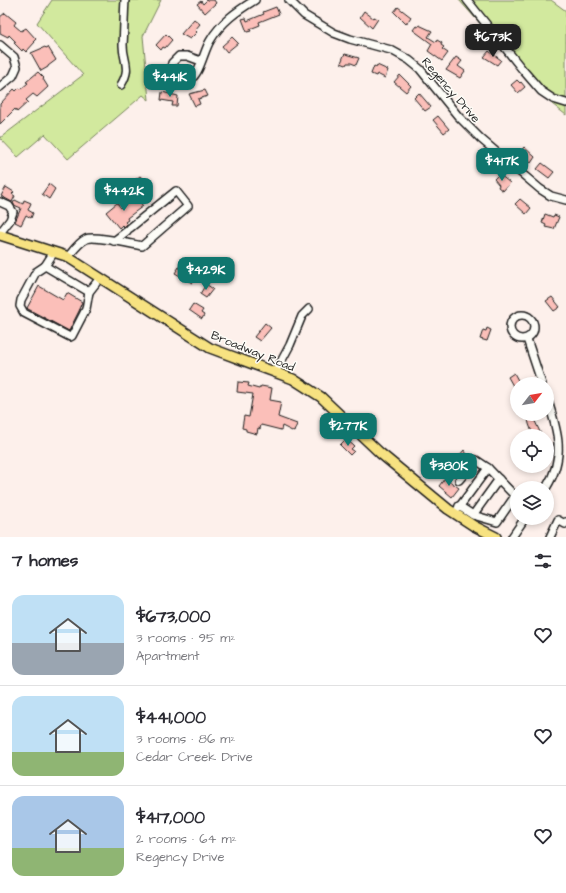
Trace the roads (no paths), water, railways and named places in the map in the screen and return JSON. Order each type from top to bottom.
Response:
[{"type":"main road","name":"Broadway Road","points":[[0,234],[68,257],[210,348],[293,379],[321,397],[398,469],[496,537]]},
{"type":"street","points":[[122,85],[127,72],[127,64],[123,47],[125,0]]},
{"type":"street","points":[[201,61],[210,40],[221,25],[238,11],[255,0]]},
{"type":"street","name":"Regency Drive","points":[[289,0],[295,8],[304,15],[334,33],[391,50],[409,60],[420,70],[458,116],[481,139],[540,190],[551,196],[566,200]]},
{"type":"street","points":[[467,0],[522,69],[542,91],[553,99],[566,103]]},
{"type":"street","points":[[0,45],[14,57],[17,67],[13,76],[0,87]]},
{"type":"street","points":[[68,257],[86,238],[100,238],[114,241],[142,246],[188,206],[176,191],[114,241]]},
{"type":"street","points":[[0,202],[9,206],[13,212],[10,220],[0,234]]},
{"type":"street","points":[[54,252],[45,266],[36,272],[20,300],[20,306],[24,313],[70,337],[72,336],[86,309],[89,292],[100,278]]},
{"type":"street","points":[[45,266],[89,292]]},
{"type":"street","points":[[275,373],[295,334],[302,316],[309,309]]},
{"type":"street","points":[[527,338],[540,377]]},
{"type":"street","points":[[549,481],[558,462],[559,443],[554,420]]},
{"type":"street","points":[[459,480],[476,460],[488,468],[515,496],[497,522],[457,510],[488,468]]},
{"type":"street","points":[[473,514],[499,479]]},
{"type":"street","points":[[550,537],[558,520],[566,523]]},
{"type":"street","points":[[512,537],[520,525]]}]
